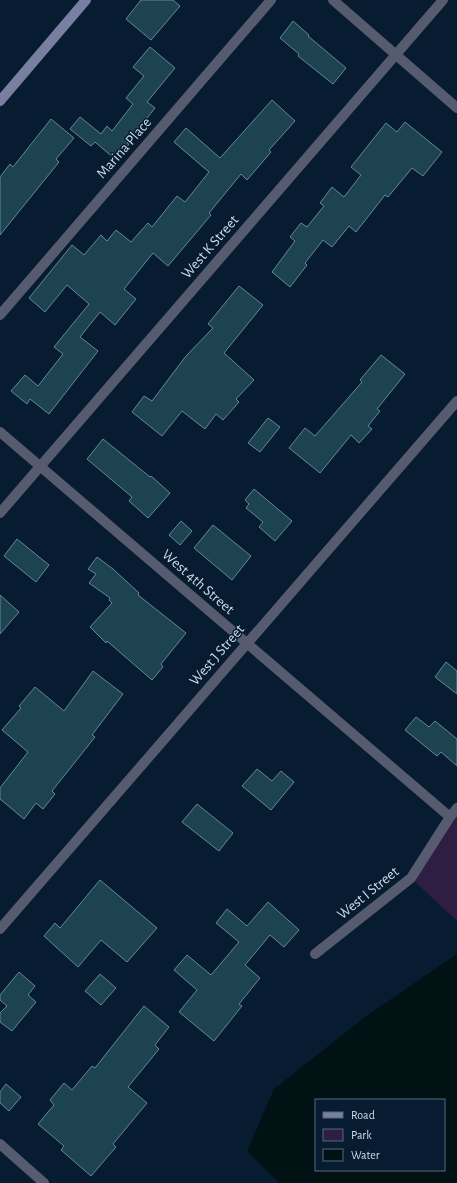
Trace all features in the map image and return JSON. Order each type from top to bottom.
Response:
[{"type":"main road","points":[[0,101],[86,0]]},
{"type":"street","name":"Marina Place","points":[[0,315],[271,0]]},
{"type":"street","points":[[333,0],[457,108]]},
{"type":"street","name":"West K Street","points":[[0,513],[444,0]]},
{"type":"street","name":"West J Street","points":[[0,929],[457,401]]},
{"type":"street","name":"West 4th Street","points":[[0,432],[450,817]]},
{"type":"street","name":"West I Street","points":[[316,954],[411,878],[457,808]]},
{"type":"street","points":[[0,1144],[44,1183]]},
{"type":"green space","points":[[457,810],[457,921],[411,878]]},
{"type":"water","points":[[457,954],[457,1183],[279,1183],[247,1151],[274,1089],[365,1017]]},
{"type":"building","points":[[141,0],[173,0],[180,6],[151,40],[126,19]]},
{"type":"building","points":[[293,21],[309,35],[308,36],[346,68],[333,84],[298,56],[299,54],[280,38]]},
{"type":"building","points":[[150,47],[175,68],[147,102],[155,108],[127,143],[129,144],[116,160],[95,142],[91,146],[70,129],[80,117],[101,134],[107,126],[112,131],[133,104],[126,98],[144,76],[133,67]]},
{"type":"building","points":[[272,100],[295,121],[269,150],[271,152],[247,180],[241,174],[209,213],[211,215],[168,266],[153,253],[124,289],[136,299],[115,325],[100,312],[80,337],[98,351],[49,414],[30,399],[27,404],[11,391],[25,375],[38,386],[63,354],[54,347],[89,304],[67,285],[45,312],[29,298],[72,245],[84,255],[101,235],[107,241],[116,230],[131,242],[148,223],[152,227],[177,196],[185,202],[209,172],[174,142],[186,128],[220,158]]},
{"type":"building","points":[[51,119],[74,138],[56,159],[59,162],[0,235],[0,177],[10,164],[13,167]]},
{"type":"building","points":[[405,122],[442,152],[423,176],[412,168],[388,197],[385,195],[356,232],[349,226],[332,247],[323,240],[305,263],[307,265],[290,287],[272,272],[295,241],[290,237],[301,223],[307,227],[324,206],[320,203],[332,187],[344,197],[361,175],[351,167],[386,123],[397,132]]},
{"type":"building","points":[[239,286],[263,305],[224,353],[254,380],[236,399],[239,402],[223,420],[216,414],[205,429],[182,411],[162,436],[132,412],[144,396],[152,401],[186,356],[213,328],[208,324]]},
{"type":"building","points":[[381,355],[405,374],[377,409],[380,411],[368,426],[372,429],[359,443],[351,435],[320,473],[289,448],[305,428],[315,436],[362,382],[360,380]]},
{"type":"building","points":[[268,418],[280,427],[260,452],[248,443]]},
{"type":"building","points":[[103,439],[150,477],[151,476],[170,493],[148,518],[129,501],[132,497],[87,459]]},
{"type":"building","points":[[254,489],[292,521],[275,541],[259,527],[263,522],[246,508],[249,504],[245,500]]},
{"type":"building","points":[[181,521],[192,531],[180,545],[169,535]]},
{"type":"building","points":[[213,525],[251,556],[232,580],[194,548]]},
{"type":"building","points":[[17,539],[49,565],[36,582],[4,556]]},
{"type":"building","points":[[97,557],[113,569],[139,593],[138,595],[186,633],[161,664],[163,667],[152,680],[107,641],[106,643],[90,627],[112,603],[109,600],[110,598],[89,583],[96,574],[88,569]]},
{"type":"building","points":[[0,595],[19,612],[0,634]]},
{"type":"building","points":[[446,662],[457,671],[457,694],[435,677]]},
{"type":"building","points":[[93,671],[123,694],[92,735],[95,737],[52,791],[55,794],[43,809],[36,803],[24,819],[0,799],[0,788],[28,752],[2,730],[21,708],[19,706],[35,687],[64,711]]},
{"type":"building","points":[[416,717],[429,727],[435,721],[457,739],[457,766],[441,752],[437,756],[405,730]]},
{"type":"building","points":[[257,769],[272,781],[281,771],[294,782],[271,810],[242,786]]},
{"type":"building","points":[[197,804],[233,833],[219,851],[182,822]]},
{"type":"building","points":[[100,880],[157,928],[127,962],[101,940],[78,967],[44,936],[55,923],[60,928]]},
{"type":"building","points":[[268,902],[299,930],[284,947],[270,935],[245,965],[260,978],[239,1004],[242,1006],[214,1041],[179,1012],[197,990],[174,970],[187,955],[211,975],[239,942],[216,923],[227,909],[247,926]]},
{"type":"building","points":[[19,972],[35,986],[28,995],[36,1002],[12,1031],[0,1022],[0,1013],[7,1006],[0,1000],[0,995]]},
{"type":"building","points":[[100,974],[116,988],[101,1005],[85,991]]},
{"type":"building","points":[[144,1006],[169,1027],[155,1045],[159,1049],[128,1087],[147,1103],[113,1144],[116,1147],[91,1176],[61,1150],[64,1146],[38,1124],[54,1105],[50,1100],[64,1083],[72,1090],[92,1066],[95,1068]]},
{"type":"building","points":[[6,1084],[21,1097],[9,1111],[0,1103],[0,1092]]}]
